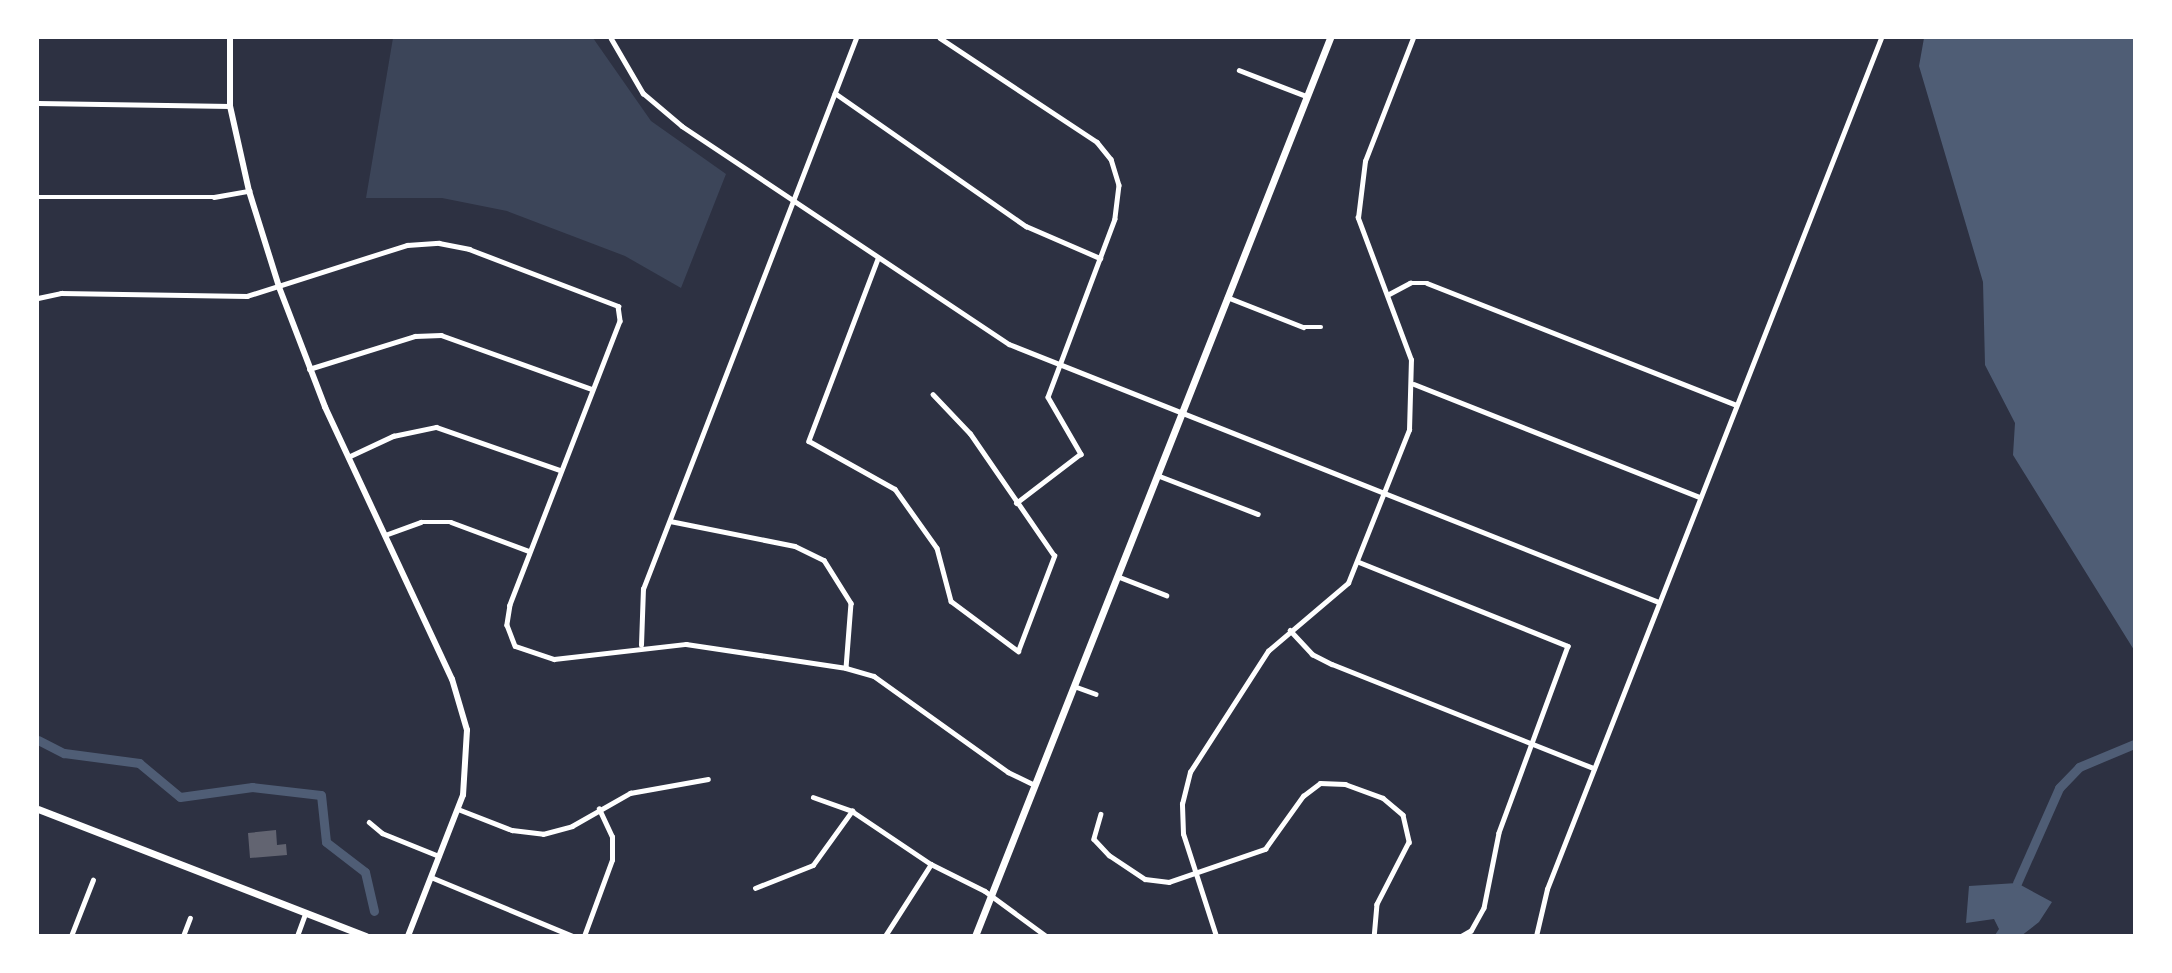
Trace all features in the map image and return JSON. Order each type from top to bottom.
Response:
[{"type":"main road","points":[[975,936],[1330,38]]},
{"type":"main road","points":[[38,809],[366,936]]},
{"type":"street","points":[[230,38],[230,106],[249,191],[279,287],[309,369],[464,716],[469,768],[458,809],[408,936]]},
{"type":"street","points":[[611,38],[643,93],[793,201],[1009,344],[1659,602]]},
{"type":"street","points":[[641,645],[643,589],[856,38]]},
{"type":"street","points":[[940,38],[1105,152],[1120,196],[1100,258],[1059,362],[1048,400],[1082,454],[1017,503]]},
{"type":"street","points":[[1216,936],[1181,825],[1190,772],[1264,657],[1290,630],[1343,589],[1359,562],[1409,430],[1414,384],[1405,337],[1389,294],[1361,239],[1359,186],[1413,38]]},
{"type":"street","points":[[1536,936],[1546,889],[1881,38]]},
{"type":"street","points":[[1239,70],[1306,96]]},
{"type":"street","points":[[835,93],[1026,226],[1100,258]]},
{"type":"street","points":[[38,101],[230,106]]},
{"type":"street","points":[[38,196],[214,197],[249,191]]},
{"type":"street","points":[[38,298],[61,293],[234,297],[279,287],[407,245],[469,249],[621,307],[620,321],[529,551],[507,619],[515,646],[554,659],[641,645],[686,644],[846,668],[874,676],[1008,771],[1035,784]]},
{"type":"street","points":[[878,259],[810,443],[851,460],[895,489],[937,548],[951,601],[1016,651],[1055,559],[970,435],[933,395]]},
{"type":"street","points":[[1389,294],[1410,283],[1426,283],[1736,405]]},
{"type":"street","points":[[1227,297],[1303,327],[1321,327]]},
{"type":"street","points":[[309,369],[415,336],[441,335],[592,389]]},
{"type":"street","points":[[1414,384],[1699,496]]},
{"type":"street","points":[[348,457],[393,436],[436,427],[560,470]]},
{"type":"street","points":[[1157,475],[1258,514]]},
{"type":"street","points":[[670,521],[795,546],[824,560],[851,603],[846,668]]},
{"type":"street","points":[[385,535],[421,522],[451,522],[529,551]]},
{"type":"street","points":[[1359,562],[1566,644],[1566,658],[1531,743],[1499,833],[1484,908],[1471,931],[1462,936]]},
{"type":"street","points":[[1117,576],[1166,595]]},
{"type":"street","points":[[1290,630],[1325,661],[1594,768]]},
{"type":"street","points":[[1074,686],[1096,694]]},
{"type":"street","points":[[458,809],[534,834],[558,831],[630,793],[708,779]]},
{"type":"street","points":[[1101,814],[1094,839],[1133,873],[1159,881],[1196,875],[1265,849],[1316,785],[1345,783],[1391,803],[1408,826],[1407,848],[1377,904],[1374,936]]},
{"type":"street","points":[[813,797],[852,811],[931,864],[991,895],[1046,936]]},
{"type":"street","points":[[584,936],[612,860],[612,837],[599,809]]},
{"type":"street","points":[[755,888],[813,865],[852,811]]},
{"type":"street","points":[[369,822],[382,833],[439,856]]},
{"type":"street","points":[[885,936],[931,864]]},
{"type":"street","points":[[431,877],[573,936]]},
{"type":"street","points":[[71,936],[93,880]]},
{"type":"street","points":[[297,936],[305,914]]},
{"type":"street","points":[[183,936],[190,918]]},
{"type":"shaded area","points":[[393,38],[593,38],[651,121],[726,174],[681,288],[625,256],[507,211],[442,198],[366,198]]},
{"type":"shaded area","points":[[1924,38],[2134,38],[2134,650],[2013,455],[2015,423],[1985,365],[1983,282],[1919,66]]},
{"type":"shaded area","points":[[2017,883],[2052,902],[2039,922],[2021,936],[1995,935],[1999,929],[1994,919],[1966,923],[1969,886]]},
{"type":"building","points":[[276,830],[277,845],[286,844],[287,855],[250,858],[248,833]]},
{"type":"waterway","points":[[38,740],[64,753],[139,763],[180,797],[252,787],[321,795],[326,842],[365,872],[374,911]]},
{"type":"waterway","points":[[2017,883],[2059,788],[2079,767],[2134,744]]}]
